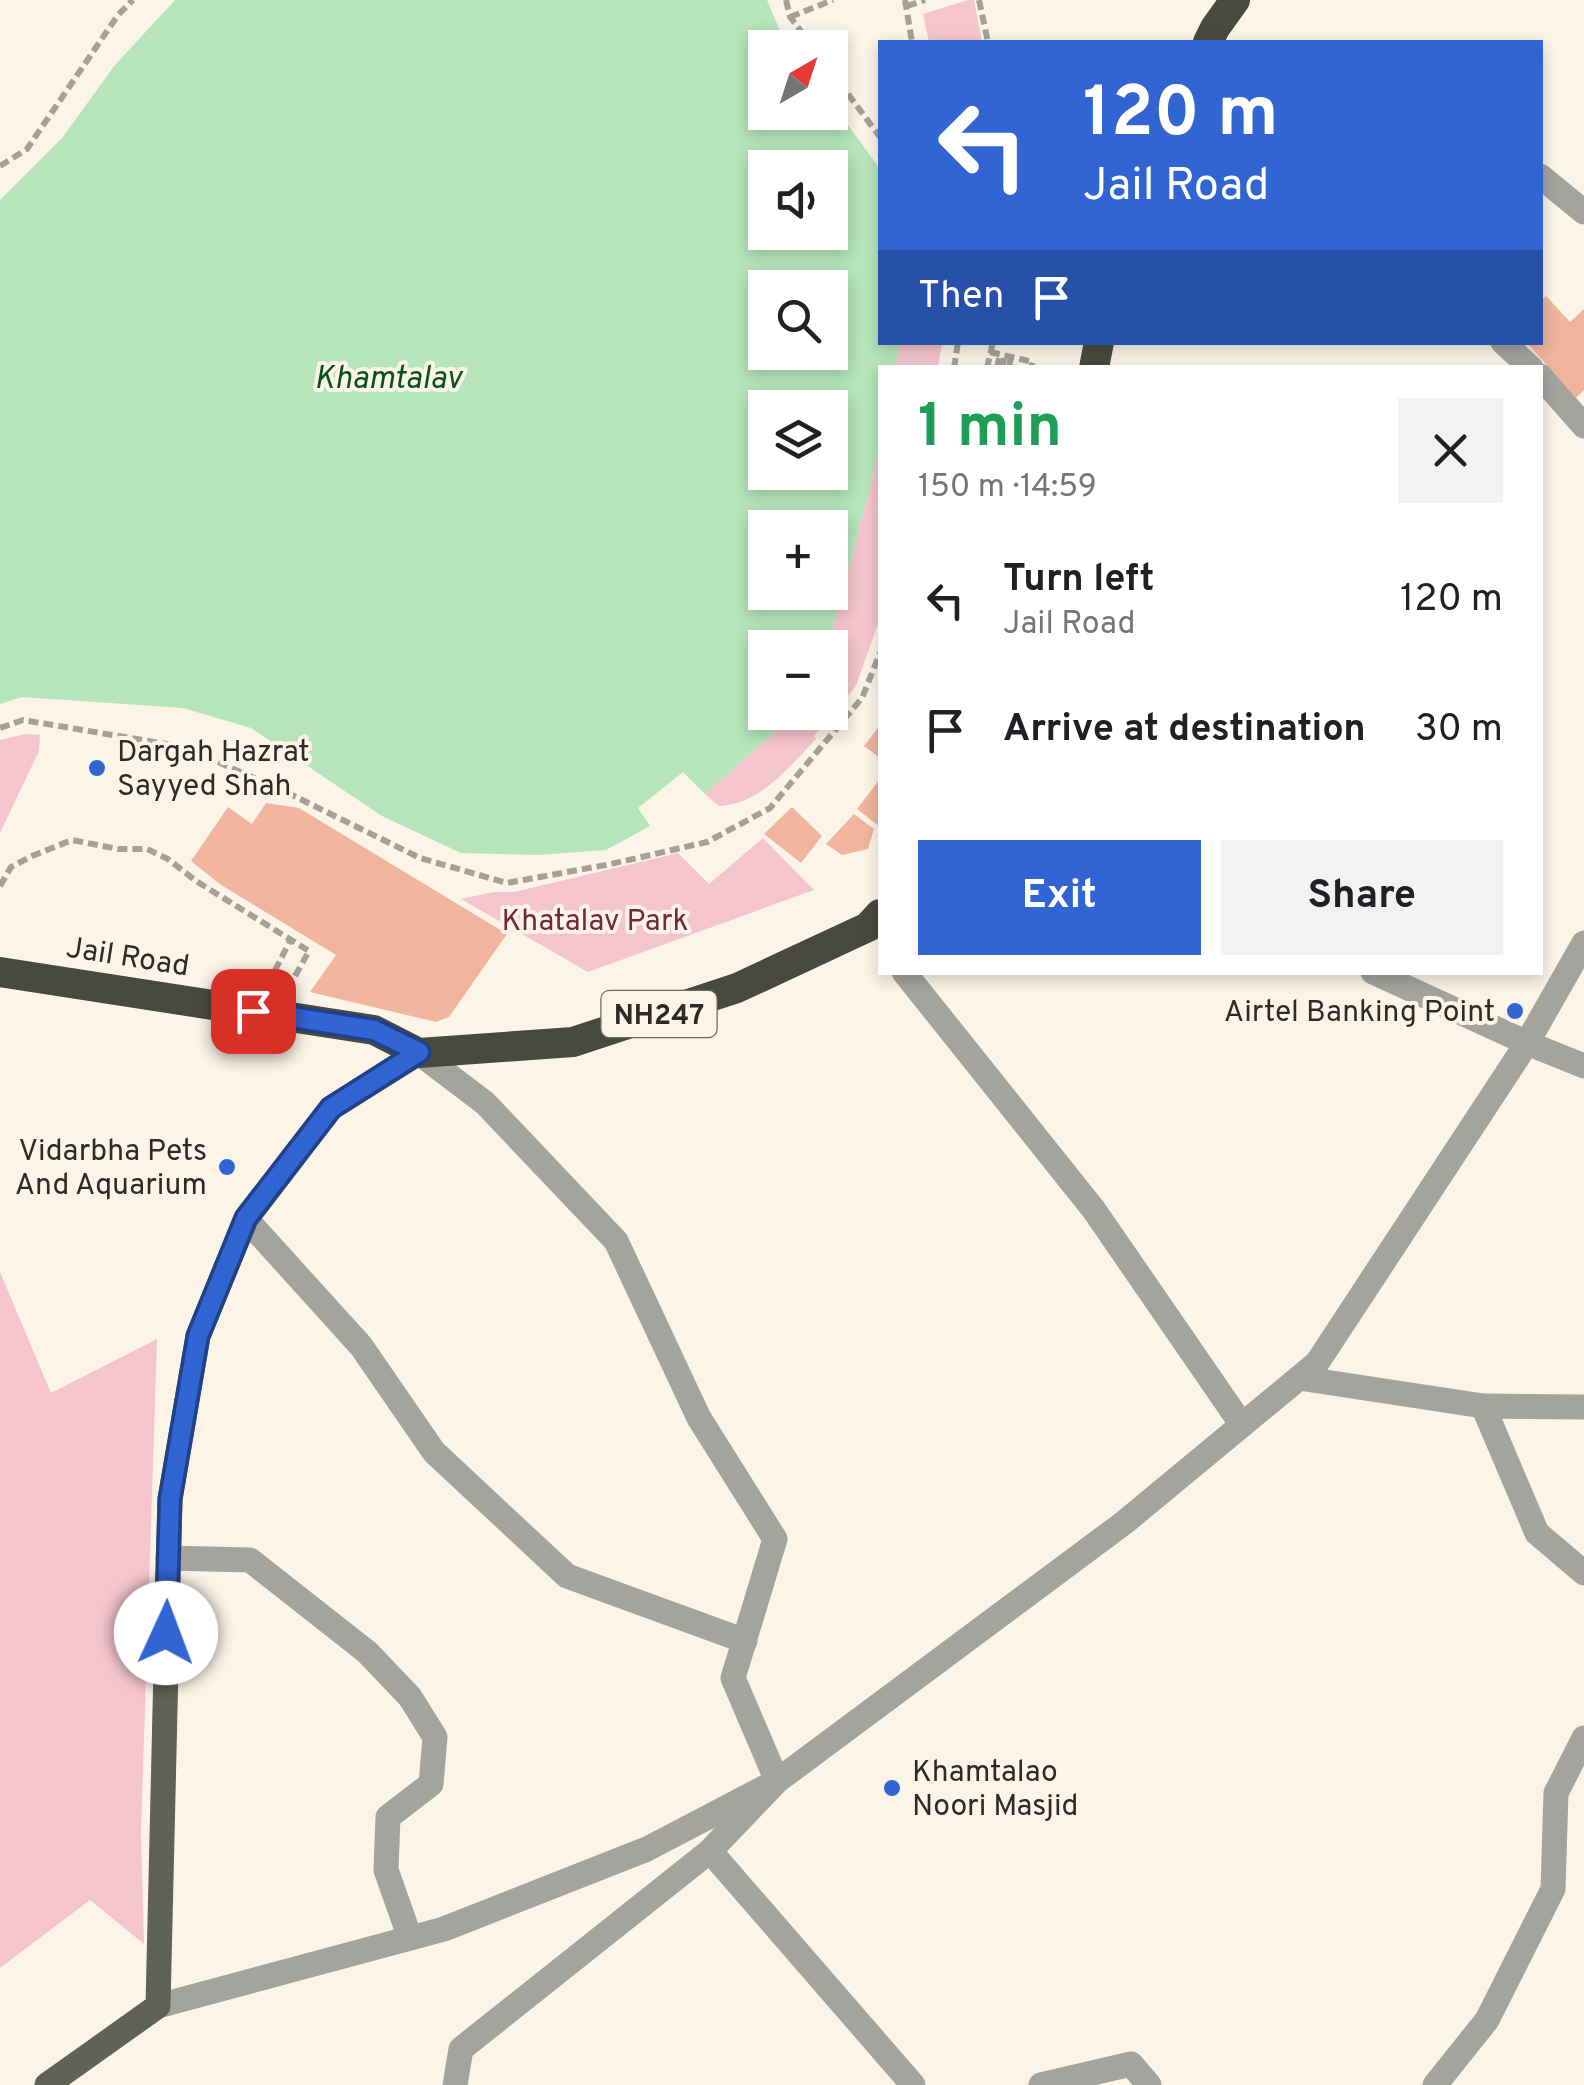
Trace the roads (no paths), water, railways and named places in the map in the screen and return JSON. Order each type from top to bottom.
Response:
[{"type":"highway","points":[[1209,40],[1235,0]]},
{"type":"highway","name":"NH247","points":[[419,1052],[573,1042],[737,988],[876,927]]},
{"type":"highway","name":"Jail Road","points":[[0,972],[374,1030],[419,1052]]},
{"type":"main road","points":[[47,2085],[158,2006],[170,1499],[198,1336],[246,1218],[331,1108],[419,1052]]},
{"type":"street","points":[[1543,178],[1584,212]]},
{"type":"street","points":[[1506,345],[1527,365]]},
{"type":"street","points":[[1543,379],[1584,426]]},
{"type":"street","points":[[455,2085],[461,2049],[710,1851],[778,1781],[1125,1522],[1317,1363],[1527,1043],[1584,943]]},
{"type":"street","points":[[906,975],[1094,1210],[1242,1426]]},
{"type":"street","points":[[1380,975],[1584,1066]]},
{"type":"street","points":[[419,1052],[486,1103],[616,1241],[699,1418],[776,1539],[734,1678],[778,1781]]},
{"type":"street","points":[[246,1218],[361,1346],[434,1452],[567,1576],[744,1641]]},
{"type":"street","points":[[1300,1378],[1483,1406],[1584,1407]]},
{"type":"street","points":[[1483,1406],[1537,1533],[1584,1573]]},
{"type":"street","points":[[168,1558],[250,1560],[367,1652],[410,1697],[434,1737],[431,1784],[388,1817],[386,1870],[410,1938]]},
{"type":"street","points":[[1435,2085],[1487,2020],[1553,1889],[1556,1793],[1584,1738]]},
{"type":"street","points":[[158,2006],[444,1928],[647,1848],[778,1781]]},
{"type":"street","points":[[710,1851],[913,2085]]},
{"type":"street","points":[[1041,2085],[1131,2064],[1149,2085]]},
{"type":"water","name":"Khamtalav","points":[[175,0],[767,0],[780,30],[748,30],[748,130],[848,130],[848,125],[877,165],[878,345],[900,345],[895,365],[878,365],[878,451],[848,570],[848,510],[748,510],[748,610],[837,610],[832,630],[748,630],[748,730],[778,730],[705,794],[683,772],[638,808],[650,826],[606,850],[538,855],[461,853],[382,816],[251,728],[183,708],[22,697],[0,704],[0,200],[62,138],[115,65]]},
{"type":"place","name":"Dargah Hazrat Sayyed Shah","points":[[97,768]]},
{"type":"place","name":"Airtel Banking Point","points":[[1515,1011]]},
{"type":"place","name":"Vidarbha Pets And Aquarium","points":[[227,1167]]},
{"type":"place","name":"Khamtalao Noori Masjid","points":[[892,1788]]},
{"type":"park label","name":"Khatalav Park","points":[[595,920]]}]
